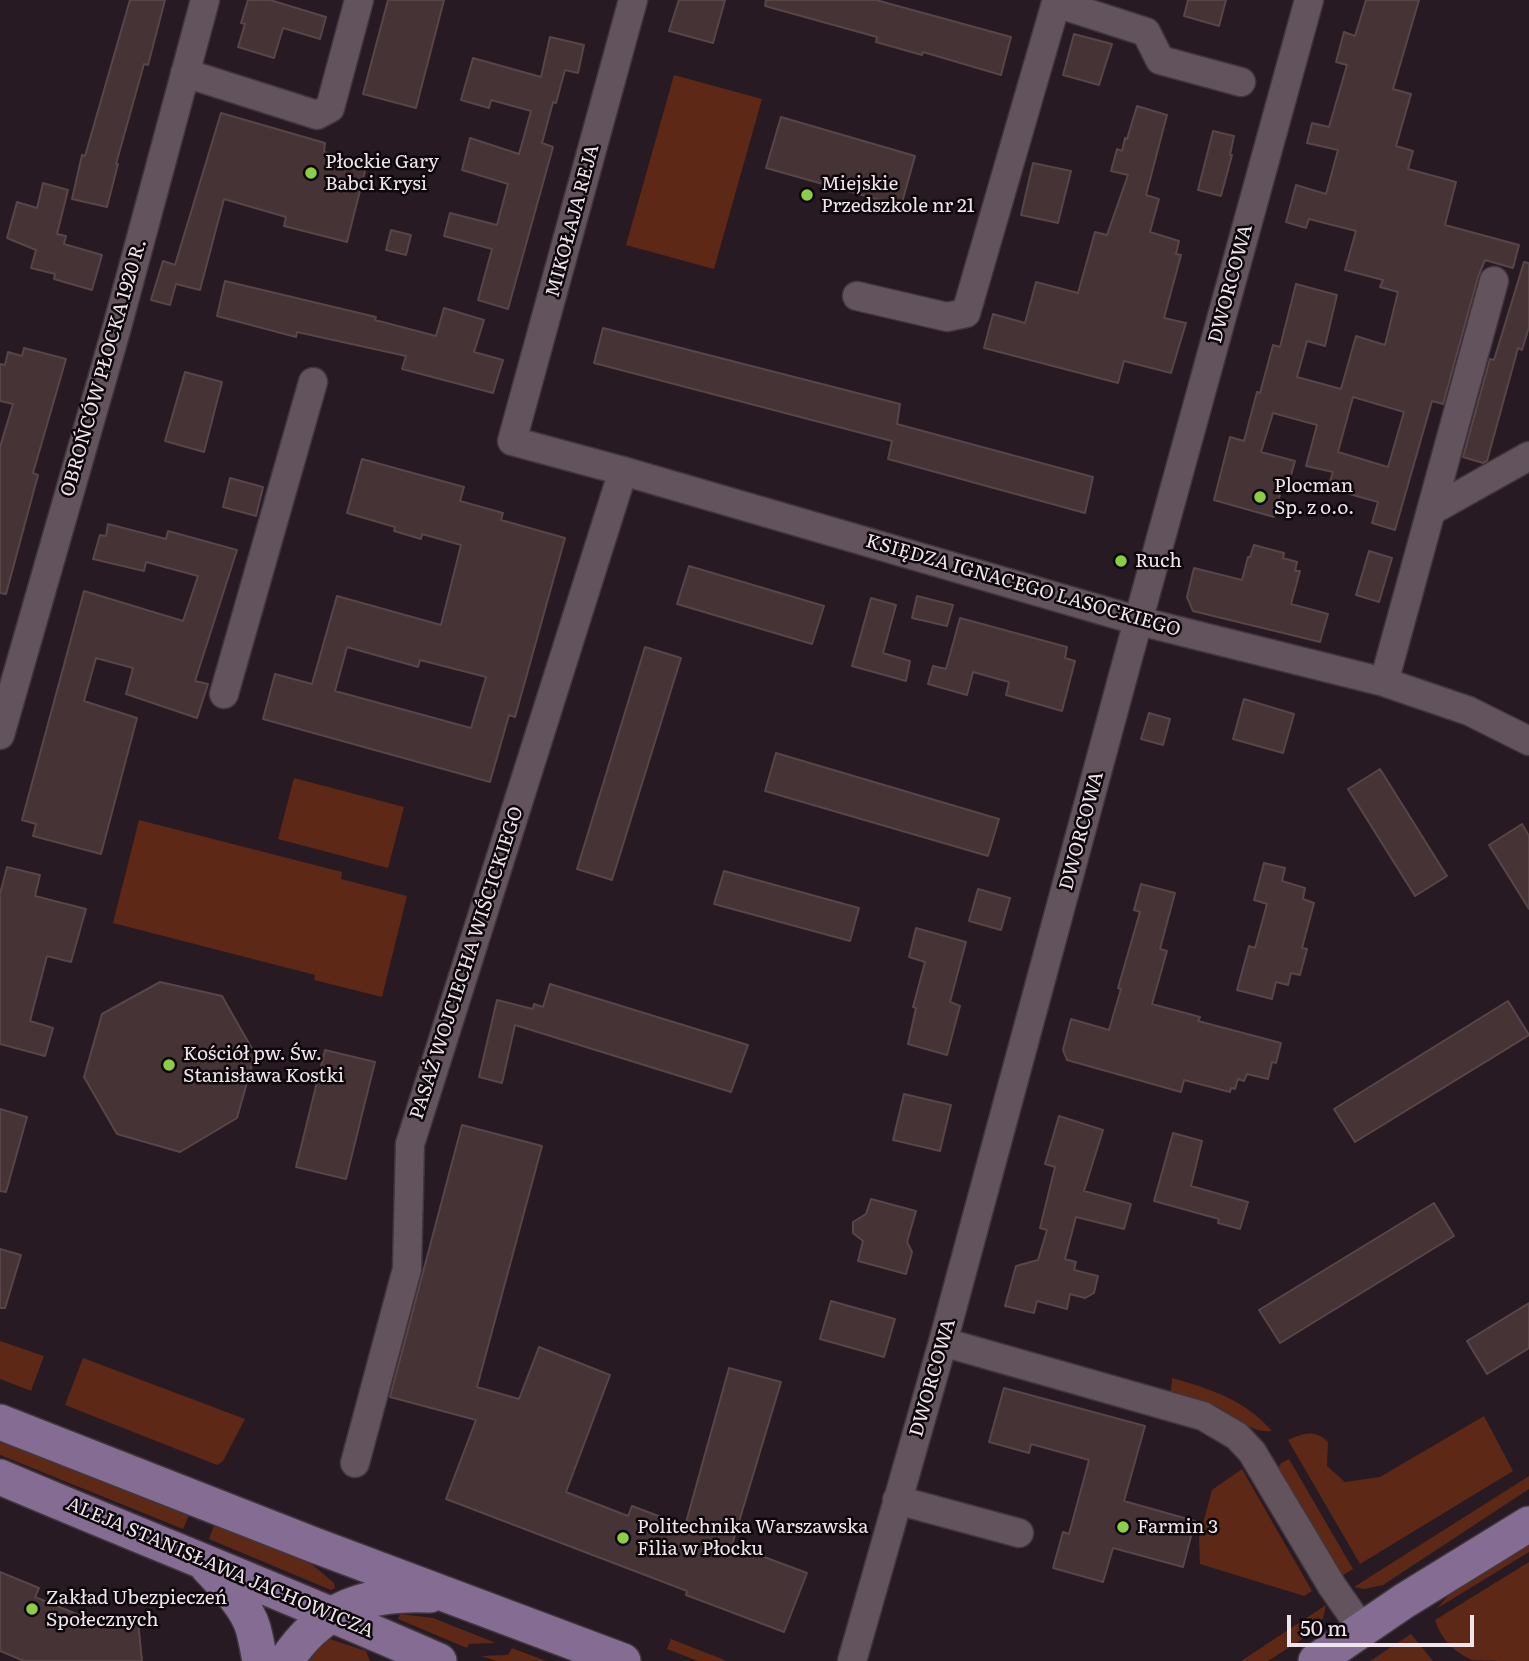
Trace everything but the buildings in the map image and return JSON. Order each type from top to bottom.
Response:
[{"type":"main road","points":[[0,1422],[314,1545],[623,1661]]},
{"type":"main road","name":"ALEJA STANISŁAWA JACHOWICZA","points":[[0,1477],[332,1614],[378,1647],[439,1661]]},
{"type":"main road","points":[[1316,1661],[1529,1524]]},
{"type":"main road","points":[[314,1545],[347,1575],[365,1599],[378,1647]]},
{"type":"main road","points":[[192,1557],[243,1606],[253,1628],[260,1661]]},
{"type":"main road","points":[[286,1661],[312,1630],[332,1614],[365,1599],[415,1594],[447,1595]]},
{"type":"street","name":"OBROŃCÓW PŁOCKA 1920 R.","points":[[0,735],[117,327],[205,0]]},
{"type":"street","points":[[186,73],[317,115],[331,108],[359,0]]},
{"type":"street","name":"MIKOŁAJA REJA","points":[[512,442],[633,0]]},
{"type":"street","name":"DWORCOWA","points":[[852,1661],[943,1342],[1310,0]]},
{"type":"street","points":[[856,296],[947,317],[966,313],[1049,2],[1146,32],[1160,60],[1241,82]]},
{"type":"street","points":[[1384,682],[1494,281]]},
{"type":"street","points":[[224,694],[313,382]]},
{"type":"street","name":"KSIĘDZA IGNACEGO LASOCKIEGO","points":[[512,442],[623,471],[1139,621],[1384,682],[1469,710],[1529,741]]},
{"type":"street","points":[[1431,511],[1529,456]]},
{"type":"street","name":"PASAŻ WOJCIECHA WIŚCICKIEGO","points":[[355,1463],[407,1269],[410,1144],[623,471]]},
{"type":"street","points":[[943,1342],[1180,1408],[1224,1426],[1252,1452],[1332,1586],[1362,1629]]},
{"type":"street","points":[[897,1500],[1019,1534]]},
{"type":"shaded area","points":[[674,75],[762,99],[714,269],[626,245]]},
{"type":"shaded area","points":[[294,778],[404,807],[388,868],[278,839]]},
{"type":"shaded area","points":[[139,820],[342,872],[341,879],[407,896],[382,997],[314,980],[315,975],[113,923]]},
{"type":"shaded area","points":[[0,1341],[44,1356],[31,1391],[0,1379]]},
{"type":"shaded area","points":[[83,1358],[245,1419],[223,1461],[217,1465],[65,1405]]},
{"type":"shaded area","points":[[1172,1378],[1226,1397],[1250,1411],[1272,1431],[1256,1429],[1213,1405],[1176,1395],[1171,1391]]},
{"type":"shaded area","points":[[1484,1416],[1513,1471],[1360,1564],[1288,1440],[1309,1434],[1323,1438],[1328,1442],[1327,1466],[1345,1482],[1380,1477]]},
{"type":"shaded area","points":[[0,1440],[189,1515],[183,1529],[0,1455]]},
{"type":"shaded area","points":[[1289,1459],[1353,1569],[1340,1577],[1277,1470],[1281,1463]]},
{"type":"shaded area","points":[[1242,1469],[1312,1591],[1304,1596],[1200,1564],[1199,1538],[1212,1490]]},
{"type":"shaded area","points":[[1529,1476],[1529,1489],[1383,1585],[1364,1589],[1354,1587]]},
{"type":"shaded area","points":[[215,1523],[308,1561],[334,1583],[335,1588],[331,1590],[209,1539]]},
{"type":"shaded area","points":[[1529,1543],[1529,1552],[1436,1609],[1451,1593]]},
{"type":"shaded area","points":[[1529,1562],[1529,1661],[1472,1660],[1454,1649],[1440,1633],[1435,1620]]},
{"type":"shaded area","points":[[1326,1605],[1318,1627],[1304,1638],[1268,1661],[1241,1661]]},
{"type":"shaded area","points":[[400,1614],[433,1618],[496,1643],[469,1644],[467,1648],[398,1619]]},
{"type":"shaded area","points":[[1411,1634],[1433,1661],[1370,1661]]},
{"type":"shaded area","points":[[330,1639],[366,1651],[370,1661],[307,1661],[315,1649]]},
{"type":"shaded area","points":[[671,1639],[727,1661],[698,1661],[667,1649]]},
{"type":"shaded area","points":[[512,1648],[546,1661],[497,1661],[481,1656],[508,1655]]},
{"type":"place","name":"Płockie Gary Babci Krysi","points":[[311,173]]},
{"type":"place","name":"Miejskie Przedszkole nr 21","points":[[807,195]]},
{"type":"place","name":"Plocman Sp. z o.o.","points":[[1260,497]]},
{"type":"place","name":"Ruch","points":[[1121,561]]},
{"type":"place","name":"Kościół pw. Św. Stanisława Kostki","points":[[169,1065]]},
{"type":"place","name":"Farmin 3","points":[[1123,1527]]},
{"type":"place","name":"Politechnika Warszawska Filia w Płocku","points":[[623,1538]]},
{"type":"place","name":"Zakład Ubezpieczeń Społecznych","points":[[32,1609]]}]
